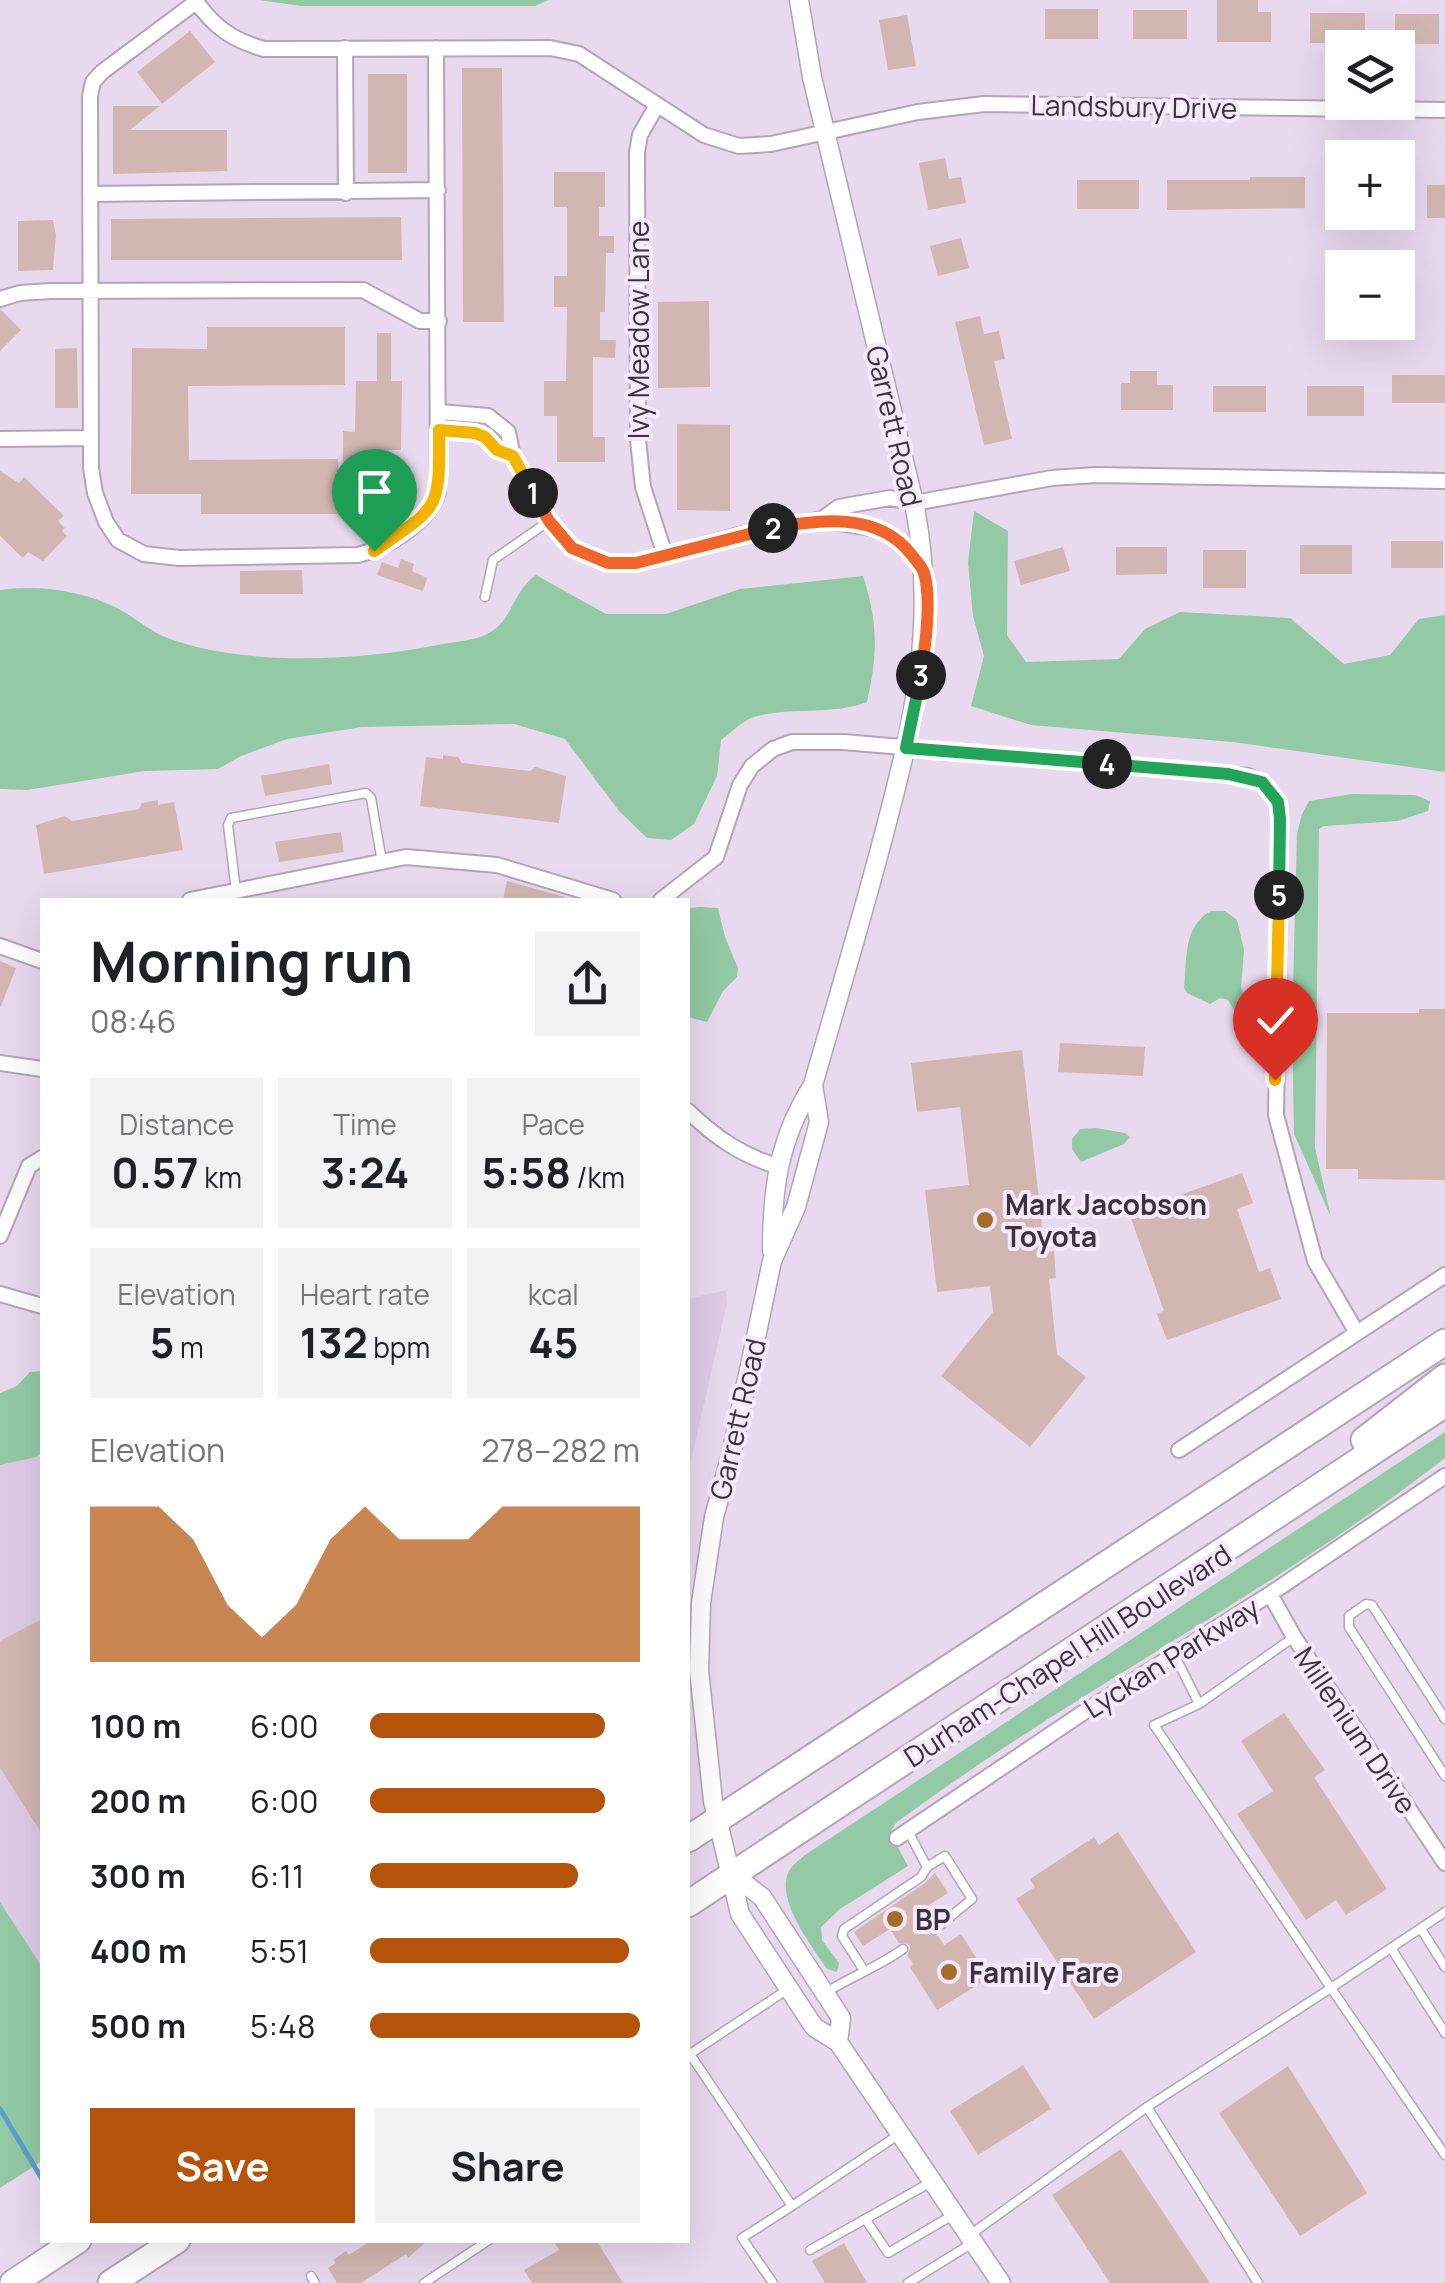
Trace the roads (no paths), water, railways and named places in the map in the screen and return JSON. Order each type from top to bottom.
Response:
[{"type":"highway","name":"Durham-Chapel Hill Boulevard","points":[[690,1838],[1445,1342]]},
{"type":"highway","points":[[1265,1524],[1353,1448],[1445,1377]]},
{"type":"highway","name":"Durham-Chapel Hill Boulevard","points":[[690,1903],[1445,1404]]},
{"type":"highway","points":[[12,2283],[73,2243]]},
{"type":"highway","points":[[111,2283],[172,2243]]},
{"type":"street","name":"Garrett Road","points":[[799,0],[825,132],[914,503],[924,571],[924,648],[906,748],[813,1084],[794,1114],[772,1195],[772,1261],[714,1518],[701,1603],[701,1707],[717,1820],[740,1914],[814,2028],[838,2042],[1001,2283]]},
{"type":"street","points":[[436,48],[440,412],[438,492],[427,515],[374,551],[338,556],[179,558],[144,554],[118,540],[94,493],[90,438],[92,82],[195,1],[226,35],[264,49],[436,48],[568,50],[704,135],[729,144],[762,145],[825,132]]},
{"type":"street","points":[[345,48],[346,192]]},
{"type":"street","name":"Landsbury Drive","points":[[825,132],[918,112],[984,104],[1445,110]]},
{"type":"street","name":"Ivy Meadow Lane","points":[[656,105],[640,135],[637,152],[638,440],[643,486],[664,555]]},
{"type":"street","points":[[90,194],[438,190]]},
{"type":"street","points":[[0,299],[20,292],[363,290],[420,321],[439,321]]},
{"type":"street","points":[[440,412],[488,416],[508,432],[513,456],[549,521],[572,548],[594,559],[622,564],[822,519],[888,532],[924,571]]},
{"type":"street","points":[[439,430],[475,433],[497,450],[513,456]]},
{"type":"street","points":[[0,439],[90,438]]},
{"type":"street","points":[[822,519],[839,507],[890,498],[914,503],[1052,478],[1096,475],[1445,481]]},
{"type":"street","points":[[664,898],[716,857],[744,776],[773,749],[792,742],[812,740],[1228,774],[1262,782],[1278,802],[1280,819],[1276,1115],[1315,1262],[1357,1333]]},
{"type":"street","points":[[199,898],[406,857],[497,865],[607,898]]},
{"type":"street","points":[[0,946],[40,960]]},
{"type":"street","points":[[0,1062],[40,1069]]},
{"type":"street","name":"Garrett Road","points":[[772,1261],[796,1207],[819,1122],[813,1084]]},
{"type":"street","points":[[690,1113],[722,1143],[744,1155],[780,1166]]},
{"type":"street","points":[[0,1236],[29,1166],[40,1159]]},
{"type":"street","points":[[1179,1450],[1445,1274]]},
{"type":"street","points":[[0,1294],[40,1305]]},
{"type":"street","name":"Lyckan Parkway","points":[[902,1834],[1445,1476]]},
{"type":"street","name":"Millenium Drive","points":[[1270,1594],[1294,1637],[1445,1864]]},
{"type":"street","name":"Garrett Road","points":[[732,1874],[762,1897],[826,1994],[841,2018],[838,2042]]},
{"type":"lane","points":[[486,597],[493,560],[549,521]]},
{"type":"lane","points":[[236,890],[228,825],[231,818],[366,793],[382,862]]},
{"type":"lane","points":[[1445,1719],[1372,1605],[1366,1604],[1349,1616],[1349,1627],[1445,1776]]},
{"type":"lane","points":[[1294,1637],[1199,1704],[1154,1725],[1445,2155]]},
{"type":"lane","points":[[1174,1654],[1199,1704]]},
{"type":"lane","points":[[902,1834],[927,1867]]},
{"type":"lane","points":[[863,1969],[842,1936],[844,1929],[945,1856],[972,1899],[934,1930]]},
{"type":"lane","points":[[908,2283],[1146,2106],[1445,1912]]},
{"type":"lane","points":[[1421,1928],[1445,1966]]},
{"type":"lane","points":[[1391,1948],[1445,2033]]},
{"type":"lane","points":[[826,1994],[863,1969],[875,1968],[903,1950]]},
{"type":"lane","points":[[788,1990],[690,2054],[792,2206]]},
{"type":"lane","points":[[1146,2106],[1258,2283]]},
{"type":"lane","points":[[773,2283],[742,2238],[902,2133]]},
{"type":"lane","points":[[810,2250],[933,2181]]},
{"type":"lane","points":[[866,2220],[888,2253],[955,2214]]},
{"type":"lane","points":[[424,2283],[485,2243]]},
{"type":"waterway","points":[[0,2109],[40,2176]]},
{"type":"place","name":"Mark Jacobson Toyota","points":[[985,1220]]},
{"type":"place","name":"BP","points":[[895,1919]]},
{"type":"place","name":"Family Fare","points":[[949,1972]]}]
